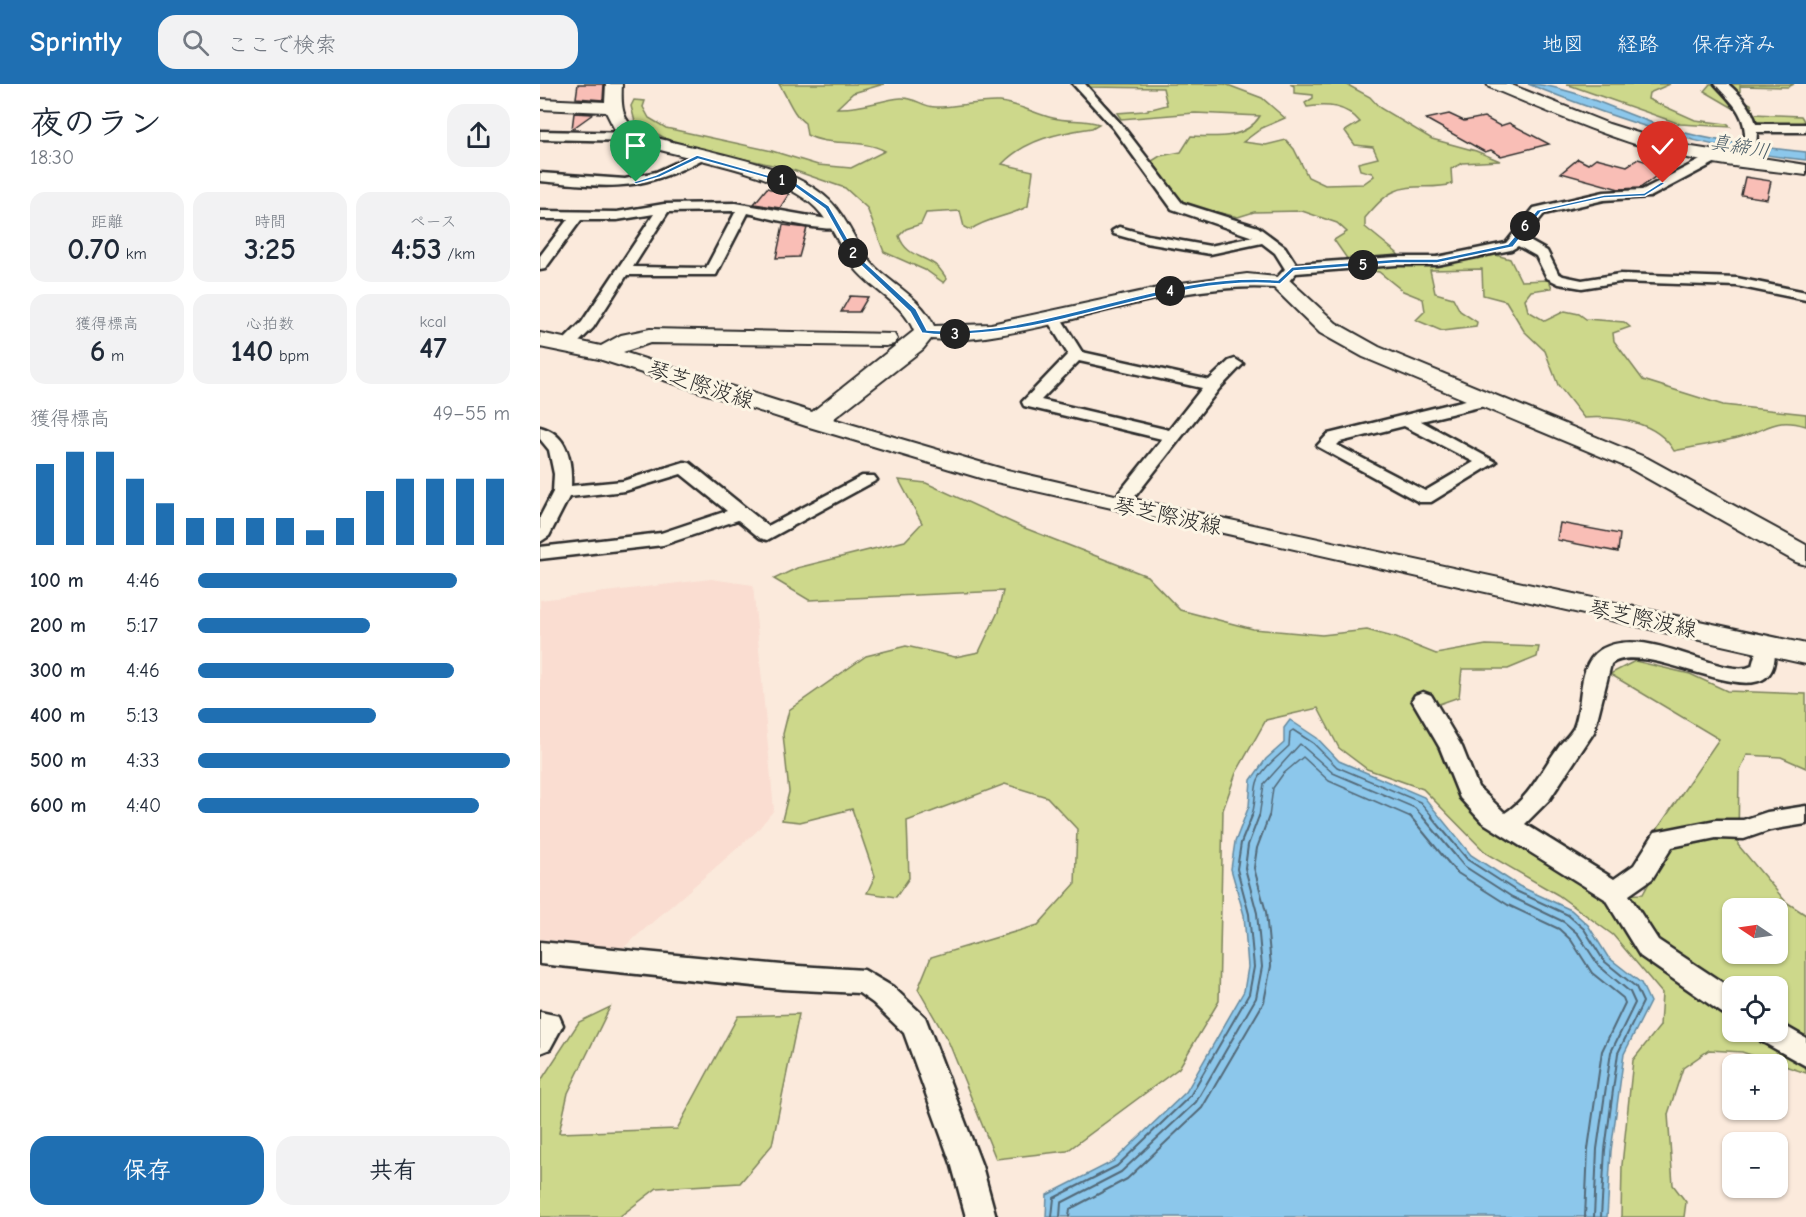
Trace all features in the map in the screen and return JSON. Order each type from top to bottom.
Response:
[{"type":"street","points":[[614,84],[613,106],[620,129],[634,137],[794,184],[817,198],[838,225],[854,256],[913,311],[925,332]]},
{"type":"street","points":[[1079,84],[1117,126],[1177,206],[1253,230],[1267,238],[1280,250],[1286,276],[1315,318],[1343,338],[1371,352],[1638,463],[1806,556]]},
{"type":"street","points":[[1495,84],[1647,143],[1714,158],[1806,170]]},
{"type":"street","points":[[1721,84],[1729,89],[1746,112],[1752,128],[1749,161]]},
{"type":"street","points":[[540,104],[613,106]]},
{"type":"street","points":[[1752,128],[1806,128]]},
{"type":"street","points":[[540,135],[634,137]]},
{"type":"street","points":[[540,177],[612,184],[636,182],[658,176],[697,157]]},
{"type":"street","points":[[925,332],[952,334],[991,331],[1181,289],[1396,261],[1437,261],[1510,246],[1539,211],[1604,196],[1645,194],[1714,158]]},
{"type":"street","points":[[540,215],[617,216],[664,208],[747,208],[822,224],[838,225]]},
{"type":"street","points":[[567,345],[588,325],[664,208]]},
{"type":"street","points":[[623,271],[711,272],[743,211],[747,208]]},
{"type":"street","points":[[540,266],[577,216]]},
{"type":"street","points":[[1119,231],[1146,239],[1210,250],[1267,238]]},
{"type":"street","points":[[1517,240],[1542,254],[1552,275],[1570,283],[1620,278],[1737,282],[1806,296]]},
{"type":"street","points":[[1054,318],[1076,356],[1213,386]]},
{"type":"street","points":[[814,421],[915,344],[925,332]]},
{"type":"street","points":[[604,353],[629,340],[650,336],[886,339]]},
{"type":"street","name":"琴芝際波線","points":[[540,340],[604,353],[814,421],[996,475],[1806,654]]},
{"type":"street","points":[[1076,356],[1030,402],[1172,436]]},
{"type":"street","points":[[1119,504],[1213,386],[1235,364]]},
{"type":"street","points":[[1408,421],[1487,462],[1425,498],[1326,446],[1334,438],[1486,400]]},
{"type":"street","points":[[540,432],[560,449],[563,465],[562,492],[540,537]]},
{"type":"street","points":[[562,492],[625,486],[684,467],[768,534],[868,480]]},
{"type":"street","points":[[540,553],[663,538],[739,513]]},
{"type":"street","points":[[1504,825],[1521,816],[1542,796],[1564,756],[1584,729],[1597,670],[1601,660],[1608,654],[1634,649],[1648,650],[1730,675],[1749,678],[1762,670],[1766,645]]},
{"type":"street","points":[[1423,700],[1451,747],[1468,792],[1504,825],[1614,892],[1649,948],[1722,997]]},
{"type":"street","points":[[1614,892],[1643,872],[1664,839],[1716,829],[1744,830],[1767,821],[1806,815]]},
{"type":"street","points":[[540,953],[782,977],[864,982],[883,995],[915,1026],[968,1166],[981,1217]]},
{"type":"street","points":[[540,1024],[549,1024],[540,1040]]},
{"type":"street","points":[[1788,1042],[1806,1053]]},
{"type":"shaded area","points":[[711,579],[753,585],[774,810],[756,832],[623,948],[540,939],[540,600]]},
{"type":"green space","points":[[779,84],[884,84],[853,93],[837,108],[901,98],[936,107],[1000,102],[1053,118],[1099,124],[1092,128],[1044,138],[1011,155],[1002,164],[1033,171],[1028,206],[984,222],[970,230],[964,227],[960,211],[926,213],[921,224],[906,229],[899,236],[911,252],[938,267],[947,279],[944,283],[927,271],[884,252],[867,208],[845,188],[787,168],[678,145],[635,122],[631,106],[634,100],[645,101],[643,107],[649,118],[666,128],[772,151],[818,165],[851,168],[885,151],[866,145],[825,141],[807,135],[805,123],[794,111]]},
{"type":"green space","points":[[1087,84],[1225,84],[1262,98],[1285,118],[1262,128],[1243,142],[1266,145],[1286,140],[1294,149],[1308,177],[1325,185],[1363,184],[1374,176],[1372,173],[1360,170],[1358,163],[1378,158],[1373,147],[1355,145],[1345,131],[1360,122],[1349,112],[1336,107],[1307,107],[1305,103],[1313,98],[1313,95],[1294,93],[1294,86],[1290,84],[1346,84],[1370,97],[1380,108],[1432,139],[1476,151],[1500,161],[1462,163],[1451,169],[1452,184],[1400,189],[1389,194],[1374,207],[1365,218],[1365,227],[1397,253],[1404,264],[1448,263],[1496,255],[1510,259],[1521,281],[1549,280],[1552,288],[1531,291],[1525,299],[1528,311],[1545,321],[1565,311],[1579,314],[1586,319],[1624,322],[1630,327],[1613,333],[1614,341],[1643,380],[1723,405],[1806,414],[1806,426],[1780,423],[1718,443],[1674,451],[1657,433],[1635,422],[1609,418],[1584,418],[1558,385],[1545,351],[1524,331],[1506,301],[1483,295],[1482,269],[1430,270],[1435,293],[1453,298],[1460,311],[1477,322],[1476,327],[1442,331],[1416,320],[1425,311],[1423,299],[1403,291],[1379,272],[1359,269],[1348,260],[1334,240],[1347,232],[1337,223],[1302,211],[1254,212],[1238,217],[1191,206],[1179,199],[1152,161],[1160,156],[1181,152],[1191,136],[1220,136],[1238,133],[1254,124],[1260,116],[1195,113],[1121,119],[1117,113],[1144,111],[1167,105],[1163,88],[1089,87]]},
{"type":"green space","points":[[1566,84],[1670,84],[1649,93],[1648,99],[1695,120],[1727,124],[1730,127],[1680,124]]},
{"type":"green space","points":[[1710,84],[1794,84],[1788,87],[1740,86],[1740,99],[1751,104],[1754,114],[1801,116],[1806,124],[1741,121],[1740,112],[1704,91]]},
{"type":"green space","points":[[899,480],[926,483],[1022,527],[1147,576],[1180,610],[1253,629],[1322,635],[1367,630],[1396,638],[1436,654],[1486,645],[1539,647],[1537,657],[1508,669],[1462,669],[1459,697],[1422,710],[1453,784],[1501,833],[1601,895],[1643,894],[1661,861],[1654,834],[1719,739],[1610,674],[1635,661],[1690,674],[1727,691],[1806,694],[1806,768],[1781,757],[1747,755],[1739,773],[1738,845],[1783,898],[1722,898],[1722,964],[1788,964],[1788,903],[1806,915],[1806,1073],[1788,1067],[1788,1054],[1748,1054],[1709,1050],[1683,1068],[1668,1114],[1673,1185],[1686,1202],[1684,1217],[1621,1217],[1622,1165],[1633,1060],[1660,1026],[1662,993],[1613,935],[1558,895],[1487,854],[1423,789],[1367,769],[1339,748],[1318,708],[1266,720],[1236,773],[1223,810],[1219,1001],[1179,1068],[1067,1151],[996,1159],[949,1043],[918,989],[931,957],[1038,925],[1075,884],[1077,829],[1047,797],[1005,784],[907,821],[909,878],[896,897],[867,893],[875,876],[852,809],[800,822],[782,820],[789,792],[783,734],[789,710],[866,656],[906,646],[955,657],[979,652],[998,612],[1003,591],[809,600],[774,579],[797,568],[905,541],[922,523]]},
{"type":"green space","points":[[610,1007],[568,1093],[559,1133],[677,1129],[738,1016],[799,1014],[772,1145],[740,1183],[657,1188],[619,1217],[540,1217],[540,1082],[579,1022]]},
{"type":"water","name":"真締川","points":[[1528,84],[1562,89],[1654,124],[1688,134],[1738,144],[1806,152],[1806,160],[1734,149],[1664,132],[1596,110]]},
{"type":"water","points":[[1290,720],[1317,738],[1339,761],[1424,797],[1471,855],[1519,886],[1571,910],[1588,925],[1608,957],[1641,983],[1650,1002],[1624,1054],[1611,1151],[1607,1217],[1046,1217],[1047,1195],[1114,1161],[1186,1092],[1244,991],[1248,967],[1244,915],[1231,869],[1235,842],[1249,806],[1251,780],[1266,759],[1284,743],[1284,728]]},
{"type":"building","points":[[578,84],[604,84],[603,100],[576,98]]},
{"type":"building","points":[[574,113],[593,114],[572,129]]},
{"type":"building","points":[[1449,114],[1464,121],[1484,117],[1500,126],[1509,123],[1549,144],[1501,156],[1491,150],[1485,152],[1426,119]]},
{"type":"building","points":[[1596,158],[1627,166],[1638,159],[1667,168],[1640,188],[1619,189],[1561,173],[1578,159],[1588,164]]},
{"type":"building","points":[[1745,177],[1771,181],[1767,199],[1741,195]]},
{"type":"building","points":[[767,188],[789,194],[780,208],[754,204]]},
{"type":"building","points":[[783,225],[807,228],[799,257],[776,258]]},
{"type":"building","points":[[850,296],[868,297],[859,312],[841,312]]},
{"type":"building","points":[[1560,523],[1620,534],[1618,552],[1557,540]]},
{"type":"route","points":[[636,182],[658,176],[697,157],[794,184],[827,207],[854,256],[919,317],[925,332],[952,334],[1019,327],[1181,289],[1247,280],[1280,282],[1292,269],[1323,269],[1396,261],[1437,261],[1502,248],[1510,246],[1517,240],[1539,211],[1604,196],[1645,194],[1663,183]]}]
